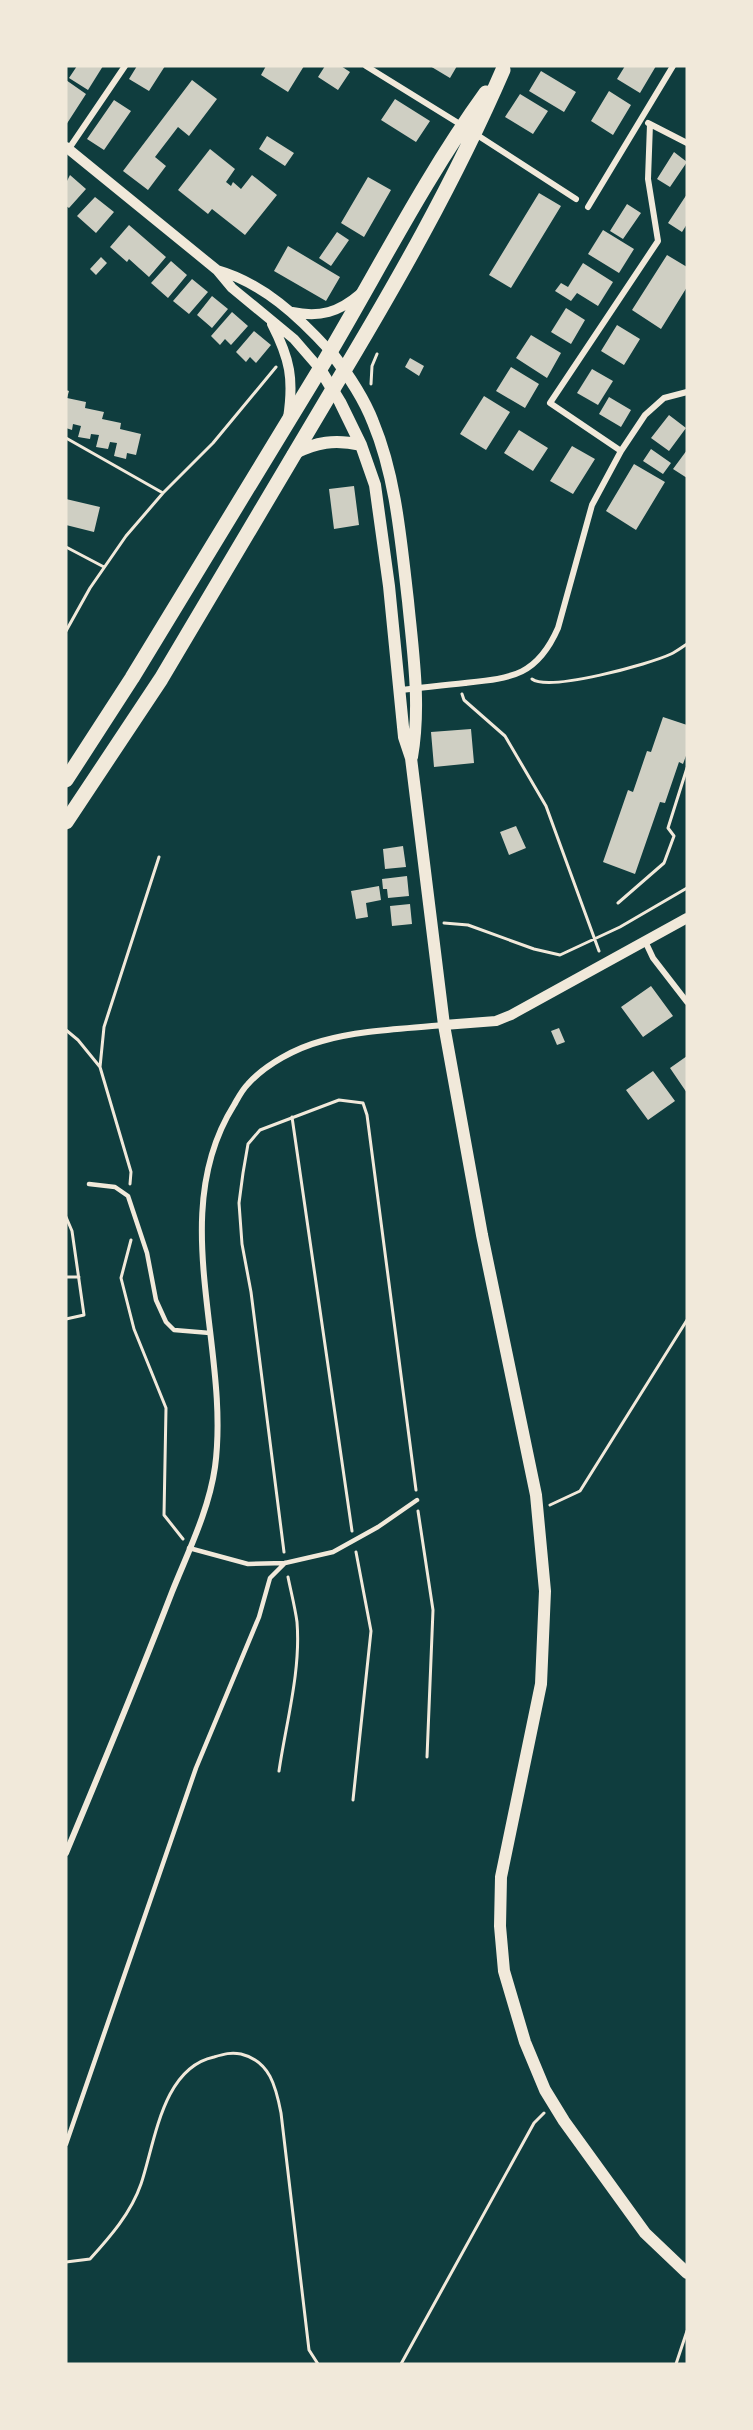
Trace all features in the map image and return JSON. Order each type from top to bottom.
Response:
[{"type":"main road","points":[[66,780],[132,678],[367,288],[469,130],[504,68]]},
{"type":"main road","points":[[66,822],[161,679],[345,370],[437,210],[469,130]]},
{"type":"main road","points":[[330,351],[345,370],[370,414],[384,452],[402,557],[416,688],[416,731],[411,758]]},
{"type":"main road","points":[[320,369],[333,389],[361,445],[375,485],[404,737],[411,758],[444,1025],[482,1235],[537,1511],[545,1591],[541,1684],[501,1877],[500,1926],[504,1971],[525,2042],[545,2090],[645,2233],[687,2273]]},
{"type":"main road","points":[[293,454],[315,444],[332,441],[361,445]]},
{"type":"street","points":[[125,66],[67,150],[217,270],[232,288],[305,350],[320,369]]},
{"type":"street","points":[[366,66],[576,200]]},
{"type":"street","points":[[588,207],[673,66]]},
{"type":"street","points":[[641,119],[687,143]]},
{"type":"street","points":[[621,451],[550,403],[658,241],[648,179],[650,124]]},
{"type":"street","points":[[217,270],[250,283],[291,311],[330,351]]},
{"type":"street","points":[[291,311],[304,314],[326,314],[340,309],[367,288]]},
{"type":"street","points":[[269,318],[288,362],[291,389],[287,423]]},
{"type":"street","points":[[399,690],[505,679],[522,672],[537,661],[552,641],[558,628],[592,505],[621,451],[645,415],[664,398],[687,392]]},
{"type":"street","points":[[66,1853],[131,1698],[189,1548],[202,1514],[215,1467],[217,1404],[201,1244],[204,1184],[220,1128],[247,1084],[279,1059],[322,1041],[383,1031],[480,1024],[503,1018],[687,918]]},
{"type":"street","points":[[645,941],[654,958],[687,1002]]},
{"type":"lane","points":[[89,1184],[115,1186],[128,1196],[147,1253],[156,1300],[166,1322],[174,1330],[210,1334]]},
{"type":"lane","points":[[189,1548],[248,1564],[285,1563],[333,1552],[378,1527],[417,1500]]},
{"type":"lane","points":[[66,2144],[196,1768],[259,1617],[270,1578],[285,1563]]},
{"type":"path","points":[[372,390],[372,366],[377,354]]},
{"type":"path","points":[[66,631],[126,536],[163,493],[213,443],[254,396],[264,378],[274,368],[288,362]]},
{"type":"path","points":[[66,438],[163,493]]},
{"type":"path","points":[[66,547],[105,567]]},
{"type":"path","points":[[522,672],[537,683],[568,681],[638,665],[670,654],[687,644]]},
{"type":"path","points":[[458,684],[464,700],[505,736],[546,806],[604,962]]},
{"type":"path","points":[[618,903],[664,863],[674,836],[668,828],[687,768]]},
{"type":"path","points":[[128,1196],[131,1172],[100,1067],[104,1027],[159,856]]},
{"type":"path","points":[[432,924],[454,922],[468,925],[534,949],[560,955],[595,940],[687,888]]},
{"type":"path","points":[[66,1030],[78,1040],[100,1067]]},
{"type":"path","points":[[279,1770],[295,1671],[297,1622],[285,1563],[251,1292],[242,1244],[239,1203],[249,1144],[260,1130],[339,1100],[363,1103],[367,1114],[433,1610],[427,1757]]},
{"type":"path","points":[[292,1117],[353,1539],[370,1631],[353,1800]]},
{"type":"path","points":[[66,1217],[72,1231],[84,1316],[66,1319]]},
{"type":"path","points":[[136,1221],[121,1278],[134,1329],[166,1408],[164,1515],[189,1548]]},
{"type":"path","points":[[66,1277],[79,1277]]},
{"type":"path","points":[[537,1511],[580,1491],[687,1320]]},
{"type":"path","points":[[66,2262],[90,2259],[116,2230],[141,2186],[155,2127],[173,2091],[187,2071],[204,2059],[233,2052],[252,2056],[265,2066],[276,2088],[281,2113],[309,2350],[318,2364]]},
{"type":"path","points":[[401,2364],[534,2123],[554,2104]]},
{"type":"path","points":[[676,2364],[687,2331]]},
{"type":"building","points":[[77,66],[103,66],[88,90],[69,78]]},
{"type":"building","points":[[137,66],[165,66],[149,91],[129,79]]},
{"type":"building","points":[[266,66],[304,66],[288,92],[261,75]]},
{"type":"building","points":[[325,66],[341,66],[350,72],[338,90],[318,77]]},
{"type":"building","points":[[430,66],[457,66],[450,78]]},
{"type":"building","points":[[625,66],[656,66],[640,93],[617,79]]},
{"type":"building","points":[[541,71],[576,92],[564,112],[529,91]]},
{"type":"building","points":[[66,80],[86,94],[66,125]]},
{"type":"building","points":[[192,80],[217,99],[189,136],[178,127],[155,157],[166,166],[148,190],[123,171]]},
{"type":"building","points":[[609,91],[631,105],[613,135],[591,121]]},
{"type":"building","points":[[520,94],[548,111],[533,134],[505,117]]},
{"type":"building","points":[[395,99],[430,121],[416,142],[381,120]]},
{"type":"building","points":[[114,100],[131,111],[104,150],[87,139]]},
{"type":"building","points":[[267,136],[294,153],[285,166],[259,149]]},
{"type":"building","points":[[210,149],[235,169],[226,182],[231,186],[233,182],[241,189],[252,175],[277,195],[245,235],[212,209],[208,214],[178,190]]},
{"type":"building","points":[[674,152],[687,162],[670,187],[657,179]]},
{"type":"building","points":[[70,175],[86,189],[69,208],[66,206],[66,183]]},
{"type":"building","points":[[368,177],[391,190],[364,237],[341,223]]},
{"type":"building","points":[[539,193],[561,206],[511,288],[489,275]]},
{"type":"building","points":[[687,194],[687,224],[682,232],[668,223]]},
{"type":"building","points":[[95,197],[114,212],[96,233],[77,216]]},
{"type":"building","points":[[627,204],[641,213],[623,239],[610,231]]},
{"type":"building","points":[[129,225],[166,257],[149,277],[129,259],[127,262],[110,247]]},
{"type":"building","points":[[603,230],[634,249],[619,273],[588,254]]},
{"type":"building","points":[[337,232],[349,240],[331,266],[319,258]]},
{"type":"building","points":[[288,246],[340,277],[326,301],[274,271]]},
{"type":"building","points":[[667,255],[687,267],[687,287],[661,329],[632,310]]},
{"type":"building","points":[[101,257],[107,263],[96,275],[90,269]]},
{"type":"building","points":[[171,261],[187,275],[168,298],[151,283]]},
{"type":"building","points":[[583,263],[613,282],[598,306],[577,293],[571,301],[555,291],[561,283],[568,287]]},
{"type":"building","points":[[192,279],[208,292],[189,314],[173,301]]},
{"type":"building","points":[[212,296],[228,309],[212,328],[197,315]]},
{"type":"building","points":[[566,308],[585,320],[571,344],[551,332]]},
{"type":"building","points":[[232,312],[248,326],[231,345],[225,339],[220,345],[211,336]]},
{"type":"building","points":[[617,325],[640,339],[624,365],[601,351]]},
{"type":"building","points":[[254,331],[271,345],[256,363],[250,357],[246,362],[236,352]]},
{"type":"building","points":[[531,335],[561,353],[547,378],[516,358]]},
{"type":"building","points":[[410,358],[424,366],[419,376],[405,367]]},
{"type":"building","points":[[511,367],[539,384],[525,408],[496,391]]},
{"type":"building","points":[[592,369],[613,381],[598,405],[577,393]]},
{"type":"building","points":[[66,390],[69,391],[67,398],[86,402],[85,408],[104,412],[102,419],[121,423],[120,429],[141,434],[136,455],[127,453],[126,459],[114,456],[117,443],[110,442],[108,449],[96,447],[99,435],[91,434],[90,439],[78,437],[81,426],[73,424],[72,430],[66,428]]},
{"type":"building","points":[[484,396],[510,412],[486,450],[460,434]]},
{"type":"building","points":[[609,397],[631,410],[621,427],[599,414]]},
{"type":"building","points":[[669,415],[686,428],[669,451],[651,438]]},
{"type":"building","points":[[519,430],[548,448],[533,471],[504,453]]},
{"type":"building","points":[[572,446],[595,459],[573,494],[550,481]]},
{"type":"building","points":[[651,449],[671,463],[663,474],[643,461]]},
{"type":"building","points":[[687,450],[687,478],[673,469]]},
{"type":"building","points":[[634,464],[665,482],[636,530],[606,511]]},
{"type":"building","points":[[354,486],[359,525],[334,529],[329,489]]},
{"type":"building","points":[[66,499],[100,507],[94,532],[66,525]]},
{"type":"building","points":[[663,717],[687,725],[687,753],[683,764],[679,762],[665,803],[660,802],[635,874],[603,862],[628,790],[633,792],[647,751],[651,752]]},
{"type":"building","points":[[471,729],[474,763],[434,767],[431,732]]},
{"type":"building","points":[[516,826],[526,848],[509,855],[500,832]]},
{"type":"building","points":[[403,846],[406,867],[385,869],[383,849]]},
{"type":"building","points":[[407,876],[409,896],[388,898],[387,889],[383,889],[382,879]]},
{"type":"building","points":[[379,886],[381,900],[366,903],[368,917],[356,919],[351,891]]},
{"type":"building","points":[[410,904],[412,924],[392,926],[390,906]]},
{"type":"building","points":[[651,986],[673,1016],[643,1037],[621,1007]]},
{"type":"building","points":[[559,1028],[565,1042],[557,1045],[551,1031]]},
{"type":"building","points":[[687,1056],[687,1093],[670,1068]]},
{"type":"building","points":[[653,1071],[675,1101],[648,1120],[626,1090]]}]
